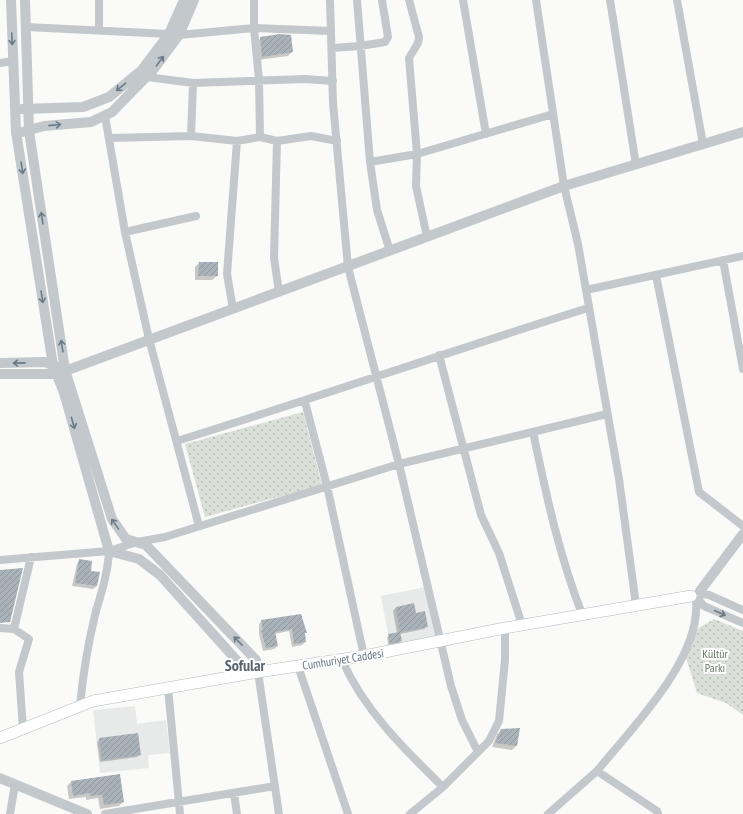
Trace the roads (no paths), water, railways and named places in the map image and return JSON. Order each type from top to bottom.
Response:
[{"type":"main road","name":"Cumhuriyet Caddesi","points":[[0,738],[93,701],[254,673],[342,660],[582,614],[698,596]]},
{"type":"street","points":[[11,0],[16,132],[58,370],[109,551],[108,568],[83,669],[80,706]]},
{"type":"street","points":[[25,0],[29,131],[58,370],[112,519],[126,539],[146,545],[256,660],[254,673],[279,814]]},
{"type":"street","points":[[99,0],[99,30]]},
{"type":"street","points":[[15,109],[83,107],[109,97],[141,71],[174,35],[184,0]]},
{"type":"street","points":[[16,132],[29,131],[44,126],[91,122],[112,112],[146,77],[174,35],[194,0]]},
{"type":"street","points":[[254,0],[254,28],[259,80],[260,136]]},
{"type":"street","points":[[330,0],[337,141],[348,267],[375,378],[399,464],[456,703],[478,752]]},
{"type":"street","points":[[357,0],[370,162],[377,210],[390,251]]},
{"type":"street","points":[[332,48],[386,42],[388,37],[382,0]]},
{"type":"street","points":[[408,0],[419,37],[418,43],[410,58],[417,154],[416,186],[427,237]]},
{"type":"street","points":[[463,0],[486,134]]},
{"type":"street","points":[[536,0],[564,186],[578,244],[619,479],[636,605]]},
{"type":"street","points":[[610,0],[636,165]]},
{"type":"street","points":[[678,0],[703,144]]},
{"type":"street","points":[[26,27],[174,35],[254,28],[331,31]]},
{"type":"street","points":[[0,63],[13,60]]},
{"type":"street","points":[[146,77],[193,83],[259,80],[333,81]]},
{"type":"street","points":[[191,136],[193,83]]},
{"type":"street","points":[[370,162],[417,154],[553,114]]},
{"type":"street","points":[[105,116],[125,232],[149,339],[199,526]]},
{"type":"street","points":[[0,374],[58,370],[233,309],[564,186],[743,132]]},
{"type":"street","points":[[109,138],[191,136],[237,141],[260,136],[277,140],[311,136],[337,141]]},
{"type":"street","points":[[277,140],[274,258],[279,292]]},
{"type":"street","points":[[233,309],[227,274],[237,141]]},
{"type":"street","points":[[125,232],[196,216]]},
{"type":"street","points":[[586,290],[743,256]]},
{"type":"street","points":[[723,260],[743,369]]},
{"type":"street","points":[[656,275],[699,492],[743,526]]},
{"type":"street","points":[[177,442],[305,402],[439,355],[588,308]]},
{"type":"street","points":[[439,355],[481,515],[499,553],[522,625]]},
{"type":"street","points":[[0,363],[45,362],[58,370]]},
{"type":"street","points":[[305,402],[327,486],[364,656]]},
{"type":"street","points":[[0,560],[109,551],[137,542],[165,538],[399,464],[607,414]]},
{"type":"street","points":[[533,432],[560,553],[582,614]]},
{"type":"street","points":[[548,814],[597,771],[662,690],[676,670],[691,637],[698,596],[743,534]]},
{"type":"street","points":[[109,551],[138,559],[160,575],[254,673]]},
{"type":"street","points":[[14,629],[31,557]]},
{"type":"street","points":[[698,596],[709,595],[743,610]]},
{"type":"street","points":[[698,596],[704,606],[743,623]]},
{"type":"street","points":[[0,628],[14,629],[28,639],[19,672],[23,729]]},
{"type":"street","points":[[410,814],[443,788],[489,741],[499,721],[505,660],[505,628]]},
{"type":"street","points":[[342,660],[356,687],[375,715],[443,788]]},
{"type":"street","points":[[298,666],[348,814]]},
{"type":"street","points":[[168,688],[180,814]]},
{"type":"street","points":[[597,771],[657,811],[658,814]]},
{"type":"street","points":[[0,778],[87,814]]},
{"type":"street","points":[[10,814],[15,784]]},
{"type":"street","points":[[105,814],[275,786]]},
{"type":"street","points":[[234,793],[237,814]]},
{"type":"district","name":"Sofular","points":[[245,665]]},
{"type":"park label","name":"Kültür Parkı","points":[[715,660]]}]
